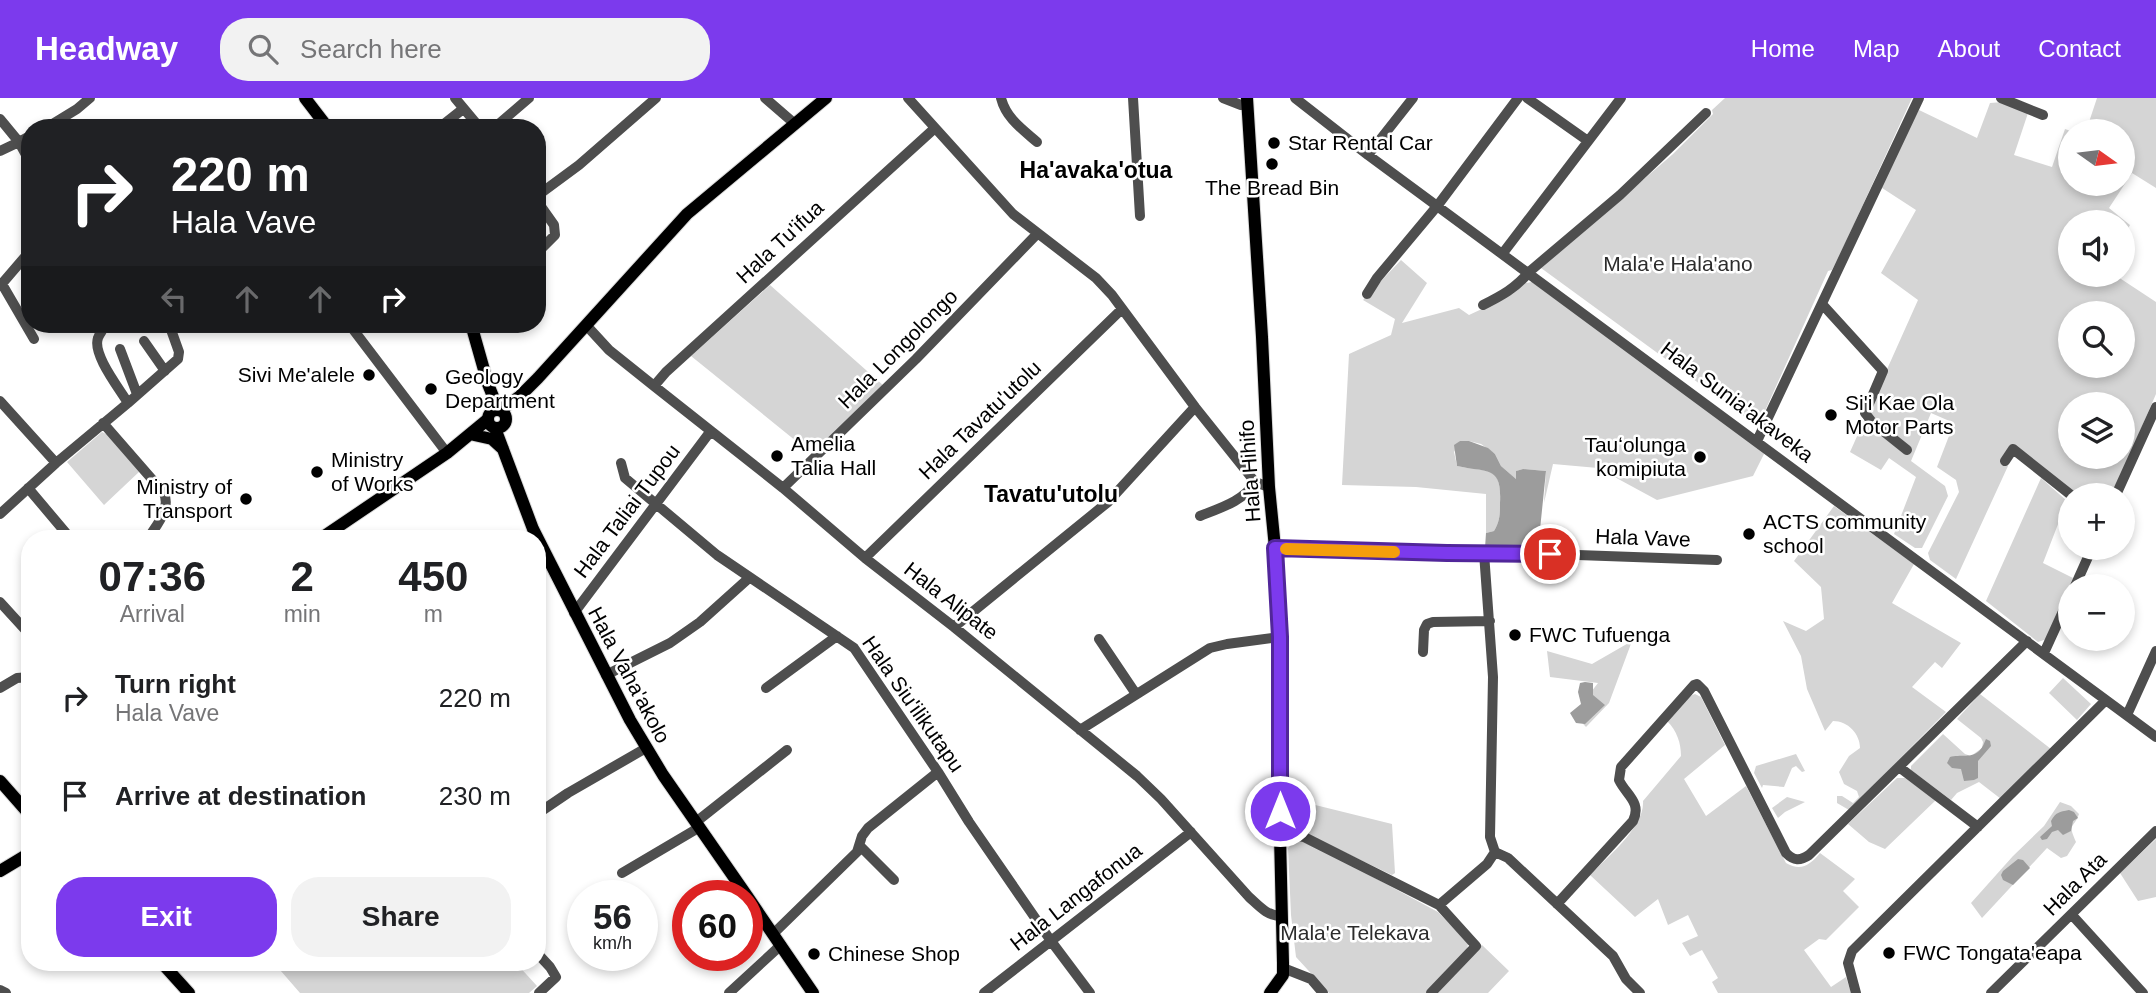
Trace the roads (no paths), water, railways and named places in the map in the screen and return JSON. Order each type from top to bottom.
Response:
[{"type":"main road","points":[[305,98],[321,119]]},
{"type":"main road","points":[[333,530],[496,418],[519,397],[687,214],[825,98]]},
{"type":"main road","name":"Hala Hihifo","points":[[1247,101],[1280,637],[1283,968]]},
{"type":"main road","name":"Hala Vaha'akolo","points":[[474,333],[505,453],[534,530]]},
{"type":"main road","points":[[488,385],[504,395],[519,397]]},
{"type":"main road","points":[[470,436],[492,439],[505,453]]},
{"type":"main road","name":"Hala Vaha'akolo","points":[[546,555],[646,748],[736,880]]},
{"type":"main road","points":[[0,781],[21,805]]},
{"type":"main road","points":[[0,871],[21,858]]},
{"type":"main road","name":"Hala Vaha'akolo","points":[[763,919],[813,993]]},
{"type":"main road","points":[[1270,993],[1283,975],[1283,968]]},
{"type":"main road","points":[[169,971],[189,993]]},
{"type":"street","points":[[61,119],[90,98]]},
{"type":"street","points":[[455,98],[472,119]]},
{"type":"street","points":[[504,119],[529,98]]},
{"type":"street","points":[[546,192],[656,98]]},
{"type":"street","points":[[765,98],[795,124]]},
{"type":"street","points":[[908,98],[1013,214],[1096,278],[1255,482],[1269,487]]},
{"type":"street","points":[[1001,98],[1004,110],[1037,142]]},
{"type":"street","points":[[1133,98],[1140,216]]},
{"type":"street","points":[[1223,98],[1241,105],[1247,101]]},
{"type":"street","name":"Hala Sunia'akaveka","points":[[1294,98],[1311,103],[1368,155],[2156,737]]},
{"type":"street","points":[[1368,155],[1413,98]]},
{"type":"street","points":[[1367,294],[1518,98]]},
{"type":"street","points":[[1527,98],[1588,141]]},
{"type":"street","points":[[1503,253],[1621,98]]},
{"type":"street","points":[[1757,441],[1919,98]]},
{"type":"street","points":[[2001,98],[2042,116]]},
{"type":"street","points":[[451,119],[463,110]]},
{"type":"street","points":[[1483,305],[1519,285],[1529,272],[1620,195],[1706,113]]},
{"type":"street","points":[[0,119],[21,146]]},
{"type":"street","name":"Hala Tu'ifua","points":[[654,386],[666,372],[935,128]]},
{"type":"street","points":[[0,151],[19,142]]},
{"type":"street","points":[[546,213],[554,225],[555,235],[546,244]]},
{"type":"street","name":"Hala Longolongo","points":[[783,488],[916,359],[1037,234]]},
{"type":"street","points":[[21,262],[1,285],[21,318]]},
{"type":"street","points":[[1822,304],[1883,371],[1865,413],[1872,422],[1907,450]]},
{"type":"street","name":"Hala Tavatu'utolu","points":[[865,558],[1122,309]]},
{"type":"street","name":"Hala Alipate","points":[[586,325],[609,350],[1137,776],[1250,897],[1266,912],[1281,916]]},
{"type":"street","points":[[30,333],[34,339]]},
{"type":"street","points":[[102,333],[98,339],[97,352],[128,402]]},
{"type":"street","points":[[0,513],[178,358],[172,333]]},
{"type":"street","points":[[356,333],[447,453]]},
{"type":"street","points":[[144,341],[165,371]]},
{"type":"street","points":[[120,349],[137,394]]},
{"type":"street","points":[[0,401],[56,463]]},
{"type":"street","points":[[954,627],[1108,502],[1195,407]]},
{"type":"street","points":[[2121,483],[2156,407]]},
{"type":"street","points":[[103,423],[164,493],[168,502],[153,530]]},
{"type":"street","name":"Hala Taliai Tupou","points":[[574,613],[710,432]]},
{"type":"street","points":[[2006,461],[2013,449],[2058,485]]},
{"type":"street","name":"Hala Siu'ilikutapu","points":[[621,463],[625,478],[717,555],[854,648],[969,822],[1090,993]]},
{"type":"street","points":[[1200,516],[1236,501],[1251,490],[1255,482]]},
{"type":"street","points":[[28,488],[63,530]]},
{"type":"street","name":"Hala Vave","points":[[1275,548],[1717,560]]},
{"type":"street","points":[[1485,553],[1493,699],[1489,837],[1495,852],[1508,858],[1613,956],[1626,979],[1640,993]]},
{"type":"street","points":[[606,675],[670,643],[700,622],[749,578]]},
{"type":"street","points":[[0,602],[21,625]]},
{"type":"street","points":[[1423,652],[1424,630],[1427,624],[1490,621]]},
{"type":"street","points":[[2044,653],[2058,622]]},
{"type":"street","points":[[766,688],[837,636]]},
{"type":"street","points":[[1080,730],[1210,648],[1280,637]]},
{"type":"street","points":[[1099,639],[1136,694]]},
{"type":"street","points":[[1558,904],[1636,816],[1634,799],[1619,780],[1621,767],[1689,688],[1697,684],[1704,691],[1786,853],[1797,860],[1810,855],[2027,641]]},
{"type":"street","points":[[2127,715],[2156,652]]},
{"type":"street","points":[[0,688],[21,678]]},
{"type":"street","points":[[1856,993],[1848,963],[1852,951],[2106,700]]},
{"type":"street","points":[[546,808],[646,748]]},
{"type":"street","points":[[622,873],[698,824],[788,750]]},
{"type":"street","points":[[1899,767],[1978,827]]},
{"type":"street","points":[[773,934],[857,852],[862,836],[868,828],[938,772]]},
{"type":"street","name":"Hala Ata","points":[[1991,993],[2156,831]]},
{"type":"street","name":"Hala Langafonua","points":[[984,993],[1191,832]]},
{"type":"street","points":[[1280,836],[1304,837],[1439,905],[1476,946],[1431,993]]},
{"type":"street","points":[[860,846],[894,880]]},
{"type":"street","points":[[1439,905],[1487,864],[1495,852]]},
{"type":"street","points":[[2072,915],[2143,993]]},
{"type":"street","points":[[729,993],[781,945]]},
{"type":"street","points":[[539,993],[556,977],[546,964]]},
{"type":"street","points":[[1283,968],[1311,979],[1323,993]]},
{"type":"street","points":[[0,990],[6,993]]},
{"type":"place","name":"Star Rental Car","points":[[1274,143]]},
{"type":"place","name":"The Bread Bin","points":[[1272,164]]},
{"type":"place","name":"Sivi Me'alele","points":[[369,375]]},
{"type":"place","name":"Geology Department","points":[[431,389]]},
{"type":"place","name":"Si'i Kae Ola Motor Parts","points":[[1831,415]]},
{"type":"place","name":"Amelia Talia Hall","points":[[777,456]]},
{"type":"place","name":"Tauʻolunga komipiuta","points":[[1700,457]]},
{"type":"place","name":"Ministry of Works","points":[[317,472]]},
{"type":"place","name":"Ministry of Transport","points":[[246,499]]},
{"type":"place","name":"ACTS community school","points":[[1749,534]]},
{"type":"place","name":"FWC Tufuenga","points":[[1515,635]]},
{"type":"place","name":"FWC Tongata'eapa","points":[[1889,953]]},
{"type":"place","name":"Chinese Shop","points":[[814,954]]},
{"type":"district","name":"Ha'avaka'otua","points":[[1096,170]]},
{"type":"district","name":"Tavatu'utolu","points":[[1051,494]]},
{"type":"park label","name":"Mala'e Hala'ano","points":[[1678,264]]},
{"type":"park label","name":"Mala'e Telekava","points":[[1355,933]]}]
